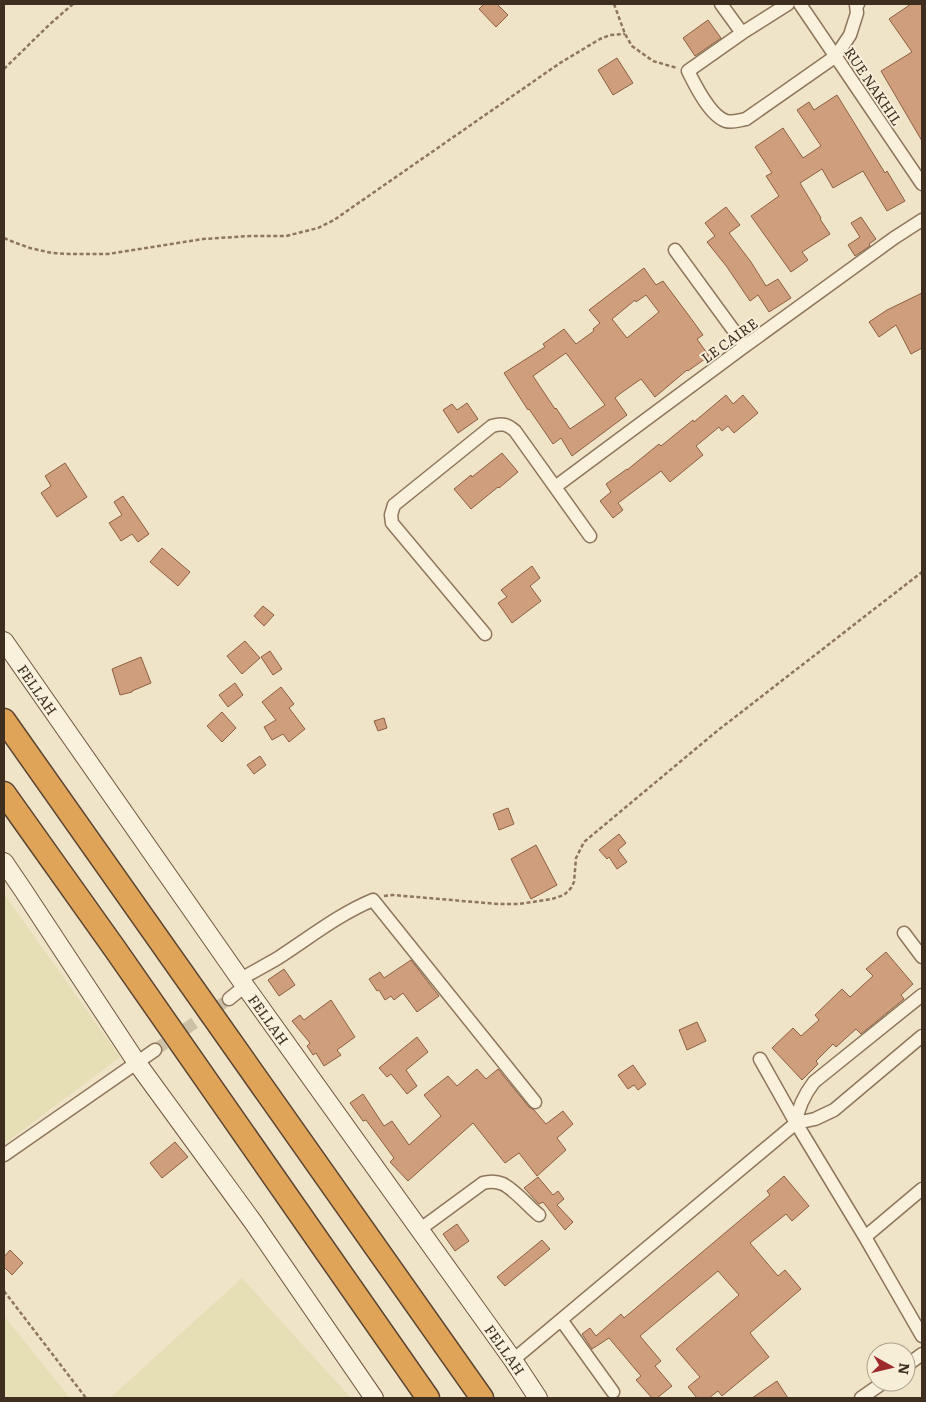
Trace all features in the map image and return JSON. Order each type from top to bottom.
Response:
[{"type":"highway","points":[[4,720],[482,1398]]},
{"type":"highway","points":[[4,793],[428,1398]]},
{"type":"street","points":[[721,4],[742,33]]},
{"type":"street","points":[[788,4],[742,33],[688,71],[704,101],[726,121],[746,119],[836,56],[850,35],[857,13],[857,4]]},
{"type":"street","name":"RUE NAKHIL","points":[[800,4],[922,184]]},
{"type":"street","name":"LE CAIRE","points":[[555,487],[745,346],[894,238],[922,220]]},
{"type":"street","points":[[675,250],[745,346]]},
{"type":"street","points":[[485,634],[392,523],[391,515],[394,505],[492,426],[506,424],[515,431],[590,536]]},
{"type":"street","name":"FELLAH","points":[[4,641],[538,1398]]},
{"type":"street","points":[[4,862],[137,1063],[253,1222],[374,1398]]},
{"type":"street","points":[[229,999],[243,982],[277,958],[353,908],[373,900],[535,1102]]},
{"type":"street","points":[[904,933],[922,957]]},
{"type":"street","points":[[796,1123],[801,1101],[814,1082],[922,995]]},
{"type":"street","points":[[513,1360],[796,1123],[816,1119],[834,1110],[922,1036]]},
{"type":"street","points":[[4,1155],[155,1050]]},
{"type":"street","points":[[760,1059],[922,1336]]},
{"type":"street","points":[[419,1230],[483,1183],[489,1181],[503,1184],[539,1216]]},
{"type":"street","points":[[865,1237],[922,1189]]},
{"type":"street","points":[[562,1320],[613,1392]]},
{"type":"path","points":[[4,69],[73,4]]},
{"type":"path","points":[[614,4],[625,34],[632,46],[652,61],[688,71]]},
{"type":"path","points":[[4,238],[30,248],[52,252],[108,254],[204,239],[286,236],[318,228],[334,220],[560,63],[600,39],[610,35],[625,34]]},
{"type":"path","points":[[373,900],[378,897],[393,895],[519,904],[552,899],[564,895],[574,882],[576,858],[584,842],[717,731],[922,572]]},
{"type":"path","points":[[4,1291],[86,1398]]},
{"type":"shaded area","points":[[4,894],[120,1057],[4,1144]]},
{"type":"shaded area","points":[[242,1278],[351,1398],[110,1398]]},
{"type":"shaded area","points":[[4,1316],[70,1398],[4,1398]]},
{"type":"building","points":[[484,4],[497,4],[508,15],[496,27],[479,9]]},
{"type":"building","points":[[911,4],[922,4],[922,141],[881,71],[912,52],[889,19]]},
{"type":"building","points":[[708,20],[721,38],[695,56],[683,38]]},
{"type":"building","points":[[617,58],[633,83],[613,95],[598,70]]},
{"type":"building","points":[[837,95],[885,173],[887,171],[905,201],[887,211],[863,171],[833,188],[822,169],[800,183],[830,234],[802,252],[808,260],[791,272],[751,216],[779,196],[766,176],[772,173],[755,147],[783,128],[803,158],[821,146],[797,110],[809,102],[814,110]]},
{"type":"building","points":[[726,207],[740,225],[729,233],[766,286],[778,279],[791,298],[769,312],[758,295],[750,301],[707,242],[715,236],[705,223]]},
{"type":"building","points":[[861,217],[876,239],[869,244],[870,246],[855,256],[848,245],[860,237],[851,223]]},
{"type":"building","points":[[644,268],[656,285],[663,281],[687,313],[703,335],[697,339],[709,356],[687,370],[655,397],[641,379],[621,393],[615,398],[627,415],[572,456],[561,438],[553,444],[504,373],[545,347],[543,344],[564,329],[576,344],[594,331],[593,329],[600,323],[589,310]],"holes":[[[646,295],[659,312],[627,338],[612,319],[635,300],[636,302]],[[566,353],[605,405],[570,429],[533,376]]]},
{"type":"building","points":[[922,293],[922,348],[911,354],[896,325],[879,337],[869,322],[887,310]]},
{"type":"building","points":[[726,395],[733,404],[743,395],[758,413],[734,433],[728,426],[722,431],[719,427],[696,446],[703,455],[670,482],[661,471],[618,503],[623,510],[613,518],[600,501],[611,492],[606,484],[659,444],[661,446],[693,420],[694,422]]},
{"type":"building","points":[[467,403],[478,419],[458,433],[443,410],[452,404],[457,410]]},
{"type":"building","points":[[502,453],[518,472],[471,509],[454,489]]},
{"type":"building","points":[[65,463],[87,497],[57,517],[41,493],[51,486],[45,476]]},
{"type":"building","points":[[123,496],[149,534],[138,542],[132,534],[121,541],[109,523],[122,515],[114,502]]},
{"type":"building","points":[[162,548],[190,572],[178,586],[150,562]]},
{"type":"building","points":[[532,566],[540,578],[530,586],[541,601],[512,623],[498,603],[507,597],[501,590]]},
{"type":"building","points":[[263,606],[274,615],[264,626],[254,616]]},
{"type":"building","points":[[245,641],[260,658],[242,674],[227,656]]},
{"type":"building","points":[[270,651],[282,669],[273,675],[261,657]]},
{"type":"building","points":[[141,657],[151,683],[132,692],[120,695],[112,669]]},
{"type":"building","points":[[235,683],[243,695],[228,707],[219,695]]},
{"type":"building","points":[[281,687],[294,704],[289,708],[305,729],[289,742],[283,734],[272,740],[264,727],[276,720],[262,702]]},
{"type":"building","points":[[222,712],[236,728],[222,742],[207,726]]},
{"type":"building","points":[[384,718],[387,728],[378,731],[374,721]]},
{"type":"building","points":[[260,756],[266,765],[254,774],[247,765]]},
{"type":"building","points":[[508,808],[514,824],[499,830],[493,814]]},
{"type":"building","points":[[619,834],[626,843],[618,850],[627,862],[617,869],[609,857],[607,859],[599,850]]},
{"type":"building","points":[[536,845],[557,885],[531,899],[511,859]]},
{"type":"building","points":[[886,952],[913,984],[901,995],[904,999],[861,1034],[856,1029],[836,1047],[833,1044],[816,1061],[818,1064],[802,1080],[772,1048],[793,1028],[801,1036],[819,1020],[815,1015],[842,989],[850,997],[873,976],[866,969]]},
{"type":"building","points":[[411,960],[439,996],[417,1012],[403,993],[394,1000],[391,996],[385,1000],[369,979],[380,972],[384,978]]},
{"type":"building","points":[[284,969],[295,985],[279,996],[268,980]]},
{"type":"building","points":[[331,1000],[355,1037],[337,1050],[341,1055],[324,1066],[316,1053],[313,1055],[307,1046],[310,1043],[292,1021],[300,1015],[304,1020]]},
{"type":"building","points":[[697,1022],[706,1041],[687,1050],[679,1030]]},
{"type":"building","points":[[417,1037],[428,1052],[406,1070],[417,1086],[407,1094],[391,1074],[387,1077],[379,1068]]},
{"type":"building","points":[[633,1065],[646,1084],[638,1090],[634,1085],[628,1089],[618,1075]]},
{"type":"building","points":[[477,1069],[486,1079],[498,1069],[529,1107],[546,1124],[563,1111],[573,1124],[557,1138],[566,1150],[537,1176],[519,1153],[505,1163],[473,1123],[408,1181],[390,1162],[394,1158],[366,1120],[363,1121],[350,1103],[363,1094],[384,1126],[392,1121],[409,1145],[441,1116],[424,1095],[448,1076],[457,1086]]},
{"type":"building","points":[[175,1142],[188,1157],[162,1178],[150,1163]]},
{"type":"building","points":[[784,1176],[809,1206],[792,1221],[786,1214],[750,1243],[778,1276],[785,1270],[801,1289],[750,1333],[769,1357],[722,1396],[718,1391],[709,1398],[697,1398],[688,1387],[700,1377],[676,1349],[739,1295],[718,1271],[640,1336],[661,1361],[655,1366],[672,1386],[657,1398],[652,1398],[636,1380],[641,1376],[609,1338],[592,1349],[582,1334],[590,1328],[596,1336],[621,1314],[624,1318],[770,1195],[767,1191]]},
{"type":"building","points":[[538,1177],[553,1195],[558,1191],[564,1199],[557,1205],[573,1222],[565,1230],[543,1202],[539,1204],[524,1188]]},
{"type":"building","points":[[457,1224],[469,1241],[455,1251],[443,1234]]},
{"type":"building","points":[[542,1240],[550,1249],[505,1286],[497,1277]]},
{"type":"building","points":[[10,1250],[23,1263],[12,1275],[4,1267],[4,1257]]},
{"type":"building","points":[[777,1381],[788,1398],[752,1398]]},
{"type":"tunnel","points":[[155,1050],[229,999]]}]
